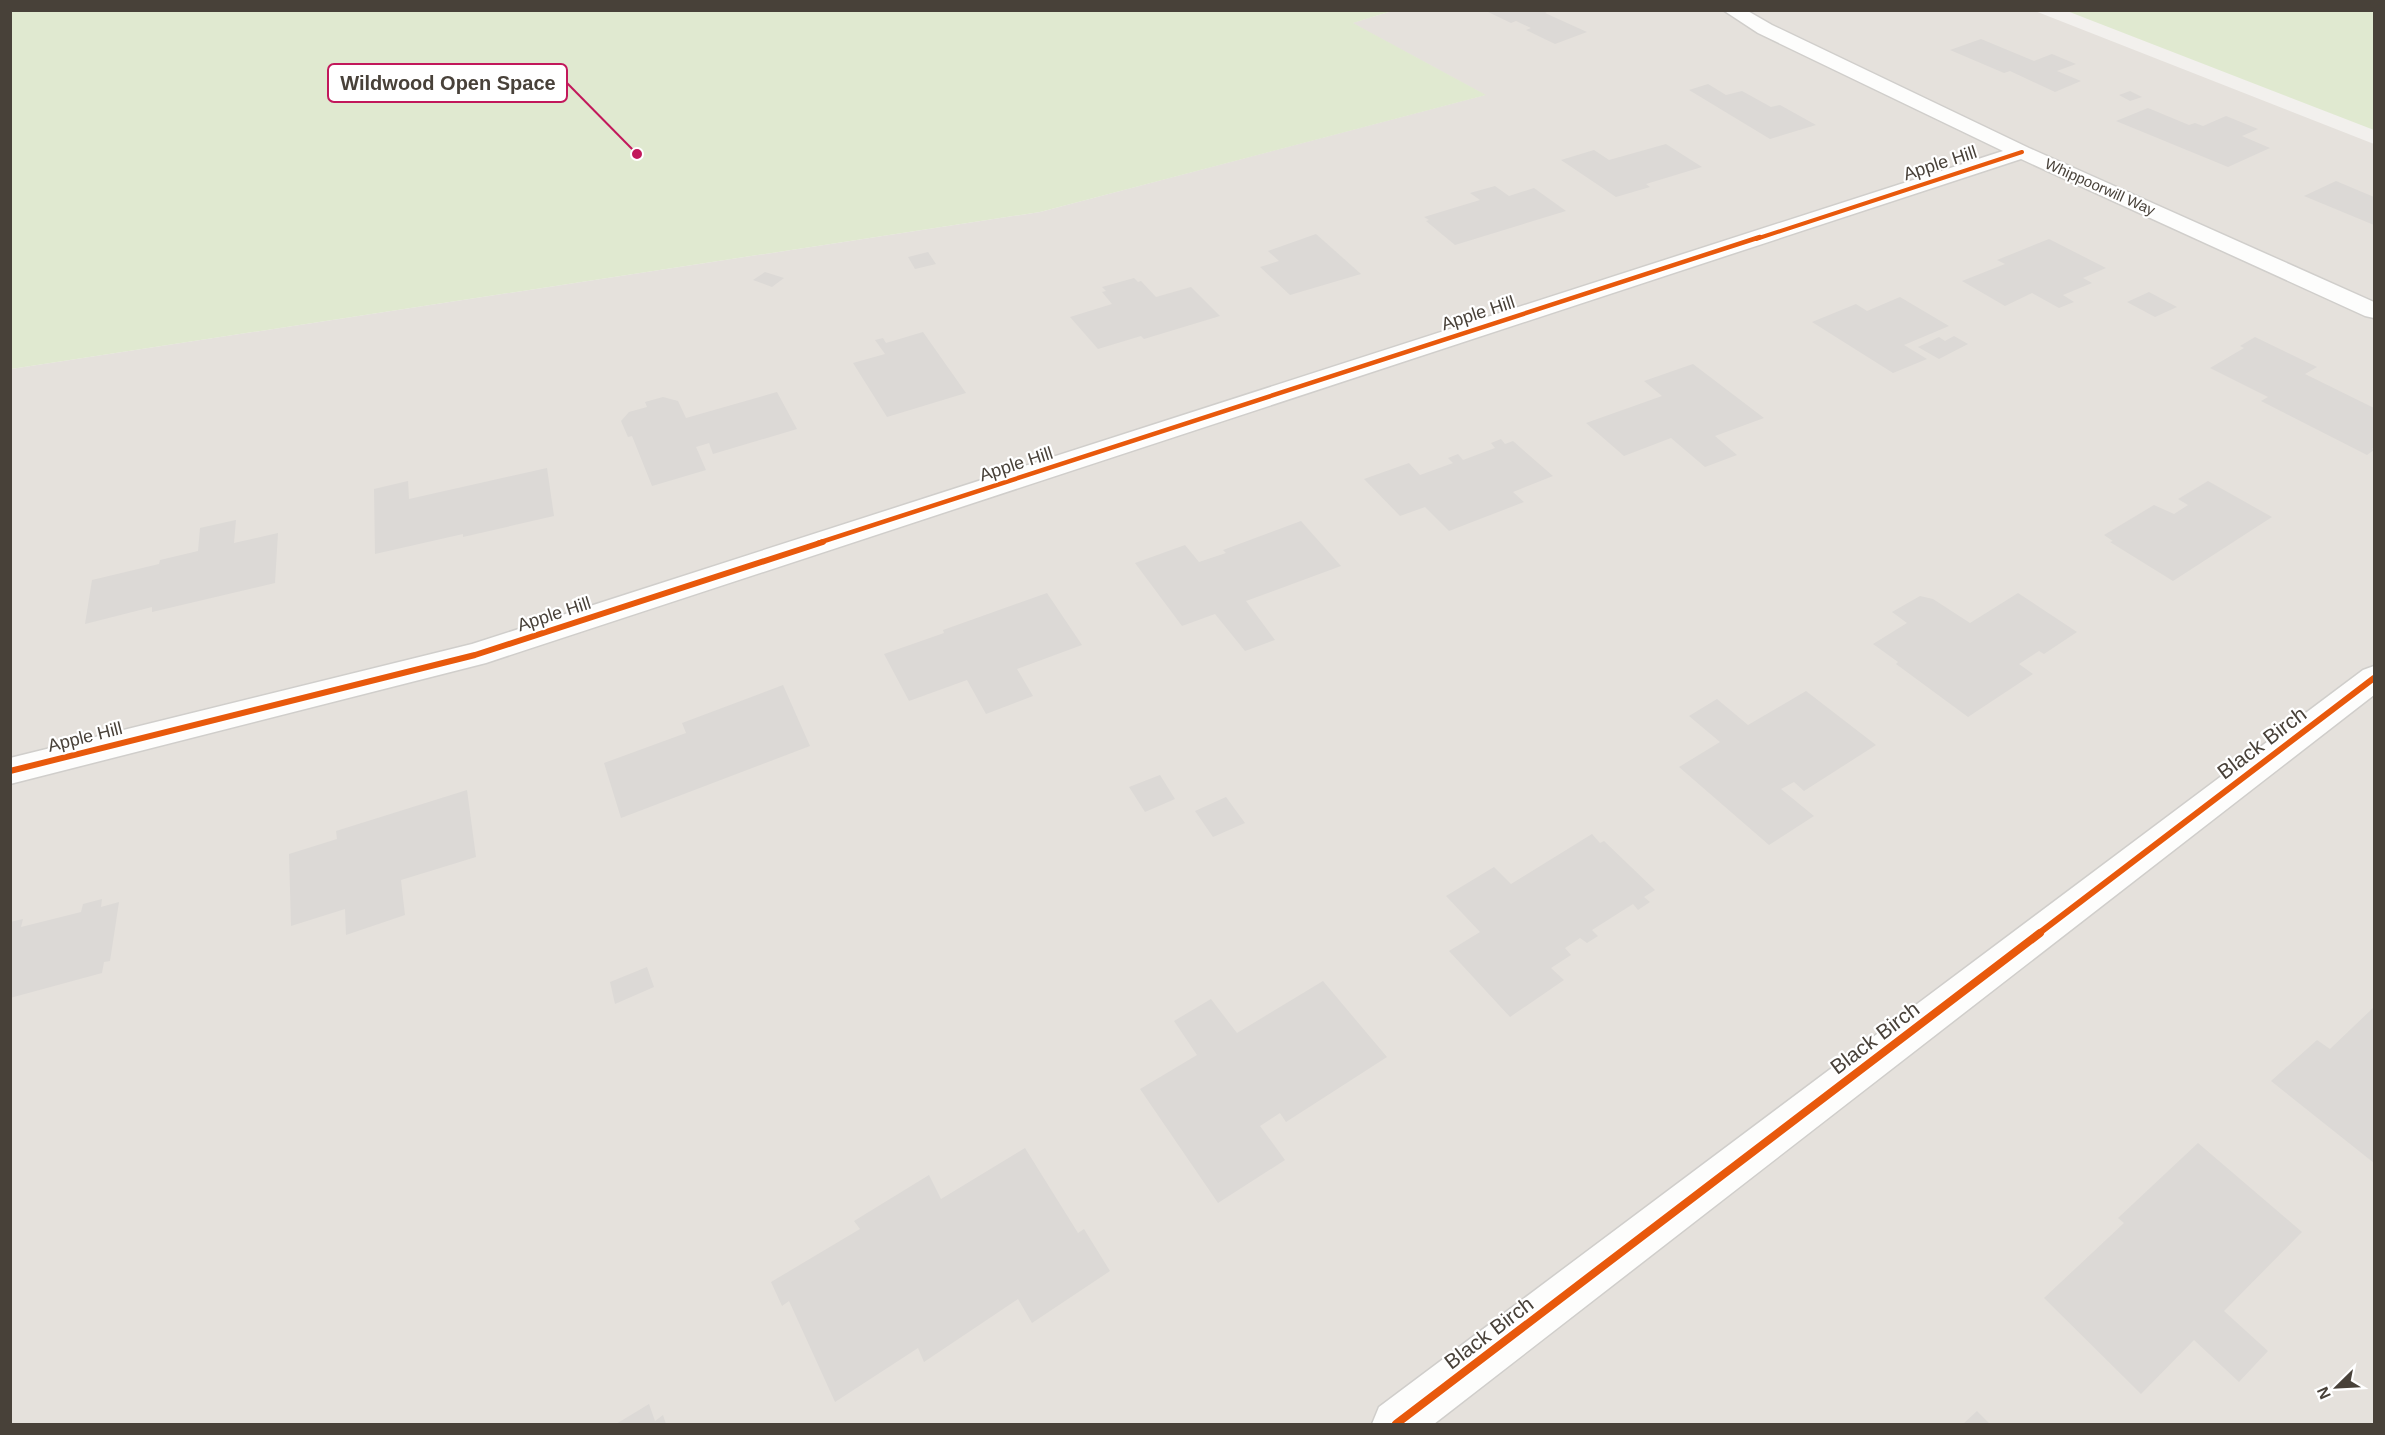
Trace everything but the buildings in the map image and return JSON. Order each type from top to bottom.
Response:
[{"type":"street","name":"Whippoorwill Way","points":[[1732,10],[1765,29],[2022,152],[2374,311]]},
{"type":"street","name":"Apple Hill","points":[[10,771],[475,656],[2022,152]]},
{"type":"street","name":"Black Birch","points":[[1396,1425],[2374,678]]},
{"type":"shaded area","points":[[1392,11],[2035,11],[2374,144],[2374,1424],[11,1424],[11,369],[1040,212],[1485,95],[1352,23]]},
{"type":"green space","points":[[11,10],[1392,11],[1353,23],[1486,95],[1040,212],[11,369]]},
{"type":"green space","points":[[2067,11],[2374,11],[2374,130]]},
{"type":"cycle path","points":[[10,771],[475,655],[2022,152]]},
{"type":"cycle path","points":[[1396,1424],[2374,678]]},
{"type":"place","name":"Wildwood Open Space","points":[[637,154]]}]
